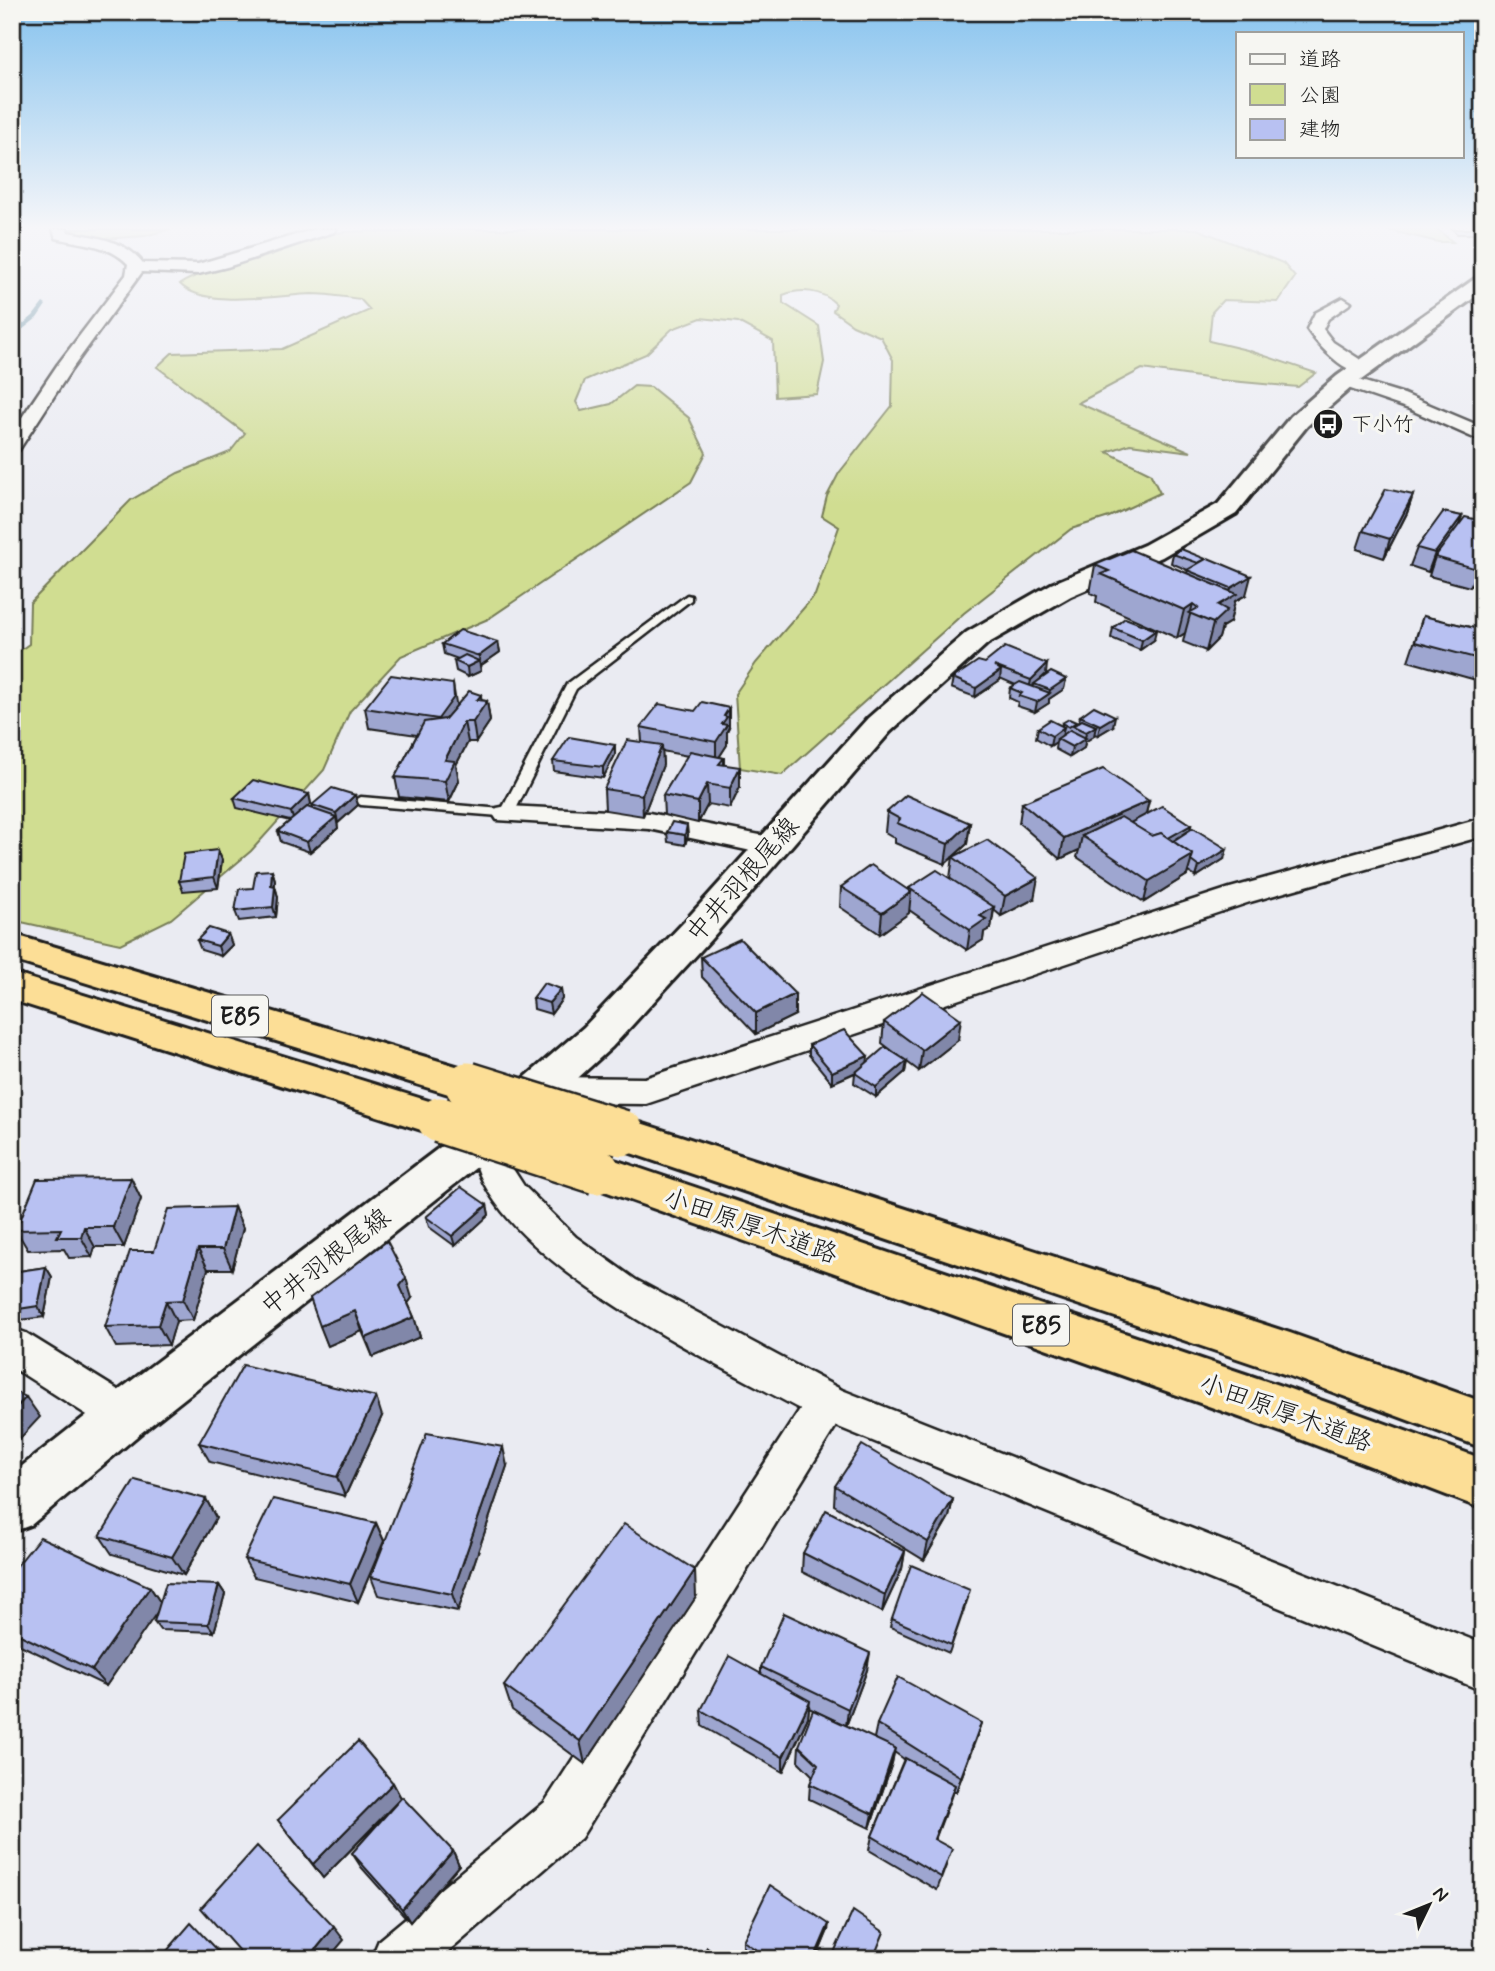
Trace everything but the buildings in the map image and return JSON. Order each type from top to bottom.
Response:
[{"type":"highway","name":"小田原厚木道路","points":[[12,947],[622,1133],[1290,1355],[1483,1425]]},
{"type":"highway","name":"小田原厚木道路","points":[[12,986],[597,1171],[1287,1410],[1483,1484]]},
{"type":"main road","name":"中井羽根尾線","points":[[12,1507],[124,1416],[487,1136],[541,1090],[625,1008],[698,930],[879,725],[976,638],[1061,590],[1153,551],[1227,509],[1299,421],[1353,374],[1428,321]]},
{"type":"street","points":[[12,446],[99,321]]},
{"type":"street","points":[[1319,321],[1315,329],[1353,374],[1445,415],[1483,436]]},
{"type":"street","points":[[507,814],[649,821],[770,846]]},
{"type":"street","points":[[541,1090],[646,1091],[1240,895],[1483,827]]},
{"type":"street","points":[[487,1136],[494,1168],[511,1196],[562,1248],[622,1292],[827,1403],[1483,1668]]},
{"type":"street","points":[[12,1345],[124,1416]]},
{"type":"street","points":[[398,1959],[563,1820],[827,1403]]},
{"type":"lane","points":[[361,801],[507,814],[571,687],[687,598]]},
{"type":"green space","points":[[345,321],[693,321],[672,329],[646,354],[585,380],[576,402],[581,411],[611,404],[634,386],[651,387],[689,418],[706,453],[691,482],[488,619],[401,656],[350,711],[324,770],[251,851],[171,919],[120,944],[12,920],[12,656],[29,644],[30,603],[131,500],[178,473],[230,452],[245,433],[157,367],[172,353],[282,349]]},
{"type":"green space","points":[[729,321],[811,321],[819,326],[824,362],[817,394],[775,397],[773,341],[738,322]]},
{"type":"green space","points":[[847,321],[1211,321],[1209,341],[1247,350],[1316,373],[1298,387],[1142,369],[1078,403],[1191,452],[1130,444],[1107,452],[1150,473],[1160,493],[1109,517],[1071,529],[964,613],[782,775],[740,768],[735,694],[756,663],[815,595],[839,527],[822,516],[827,496],[839,473],[892,406],[893,360],[881,337]]},
{"type":"waterway","points":[[12,336],[30,321]]},
{"type":"place","name":"下小竹","points":[[1328,424]]}]
